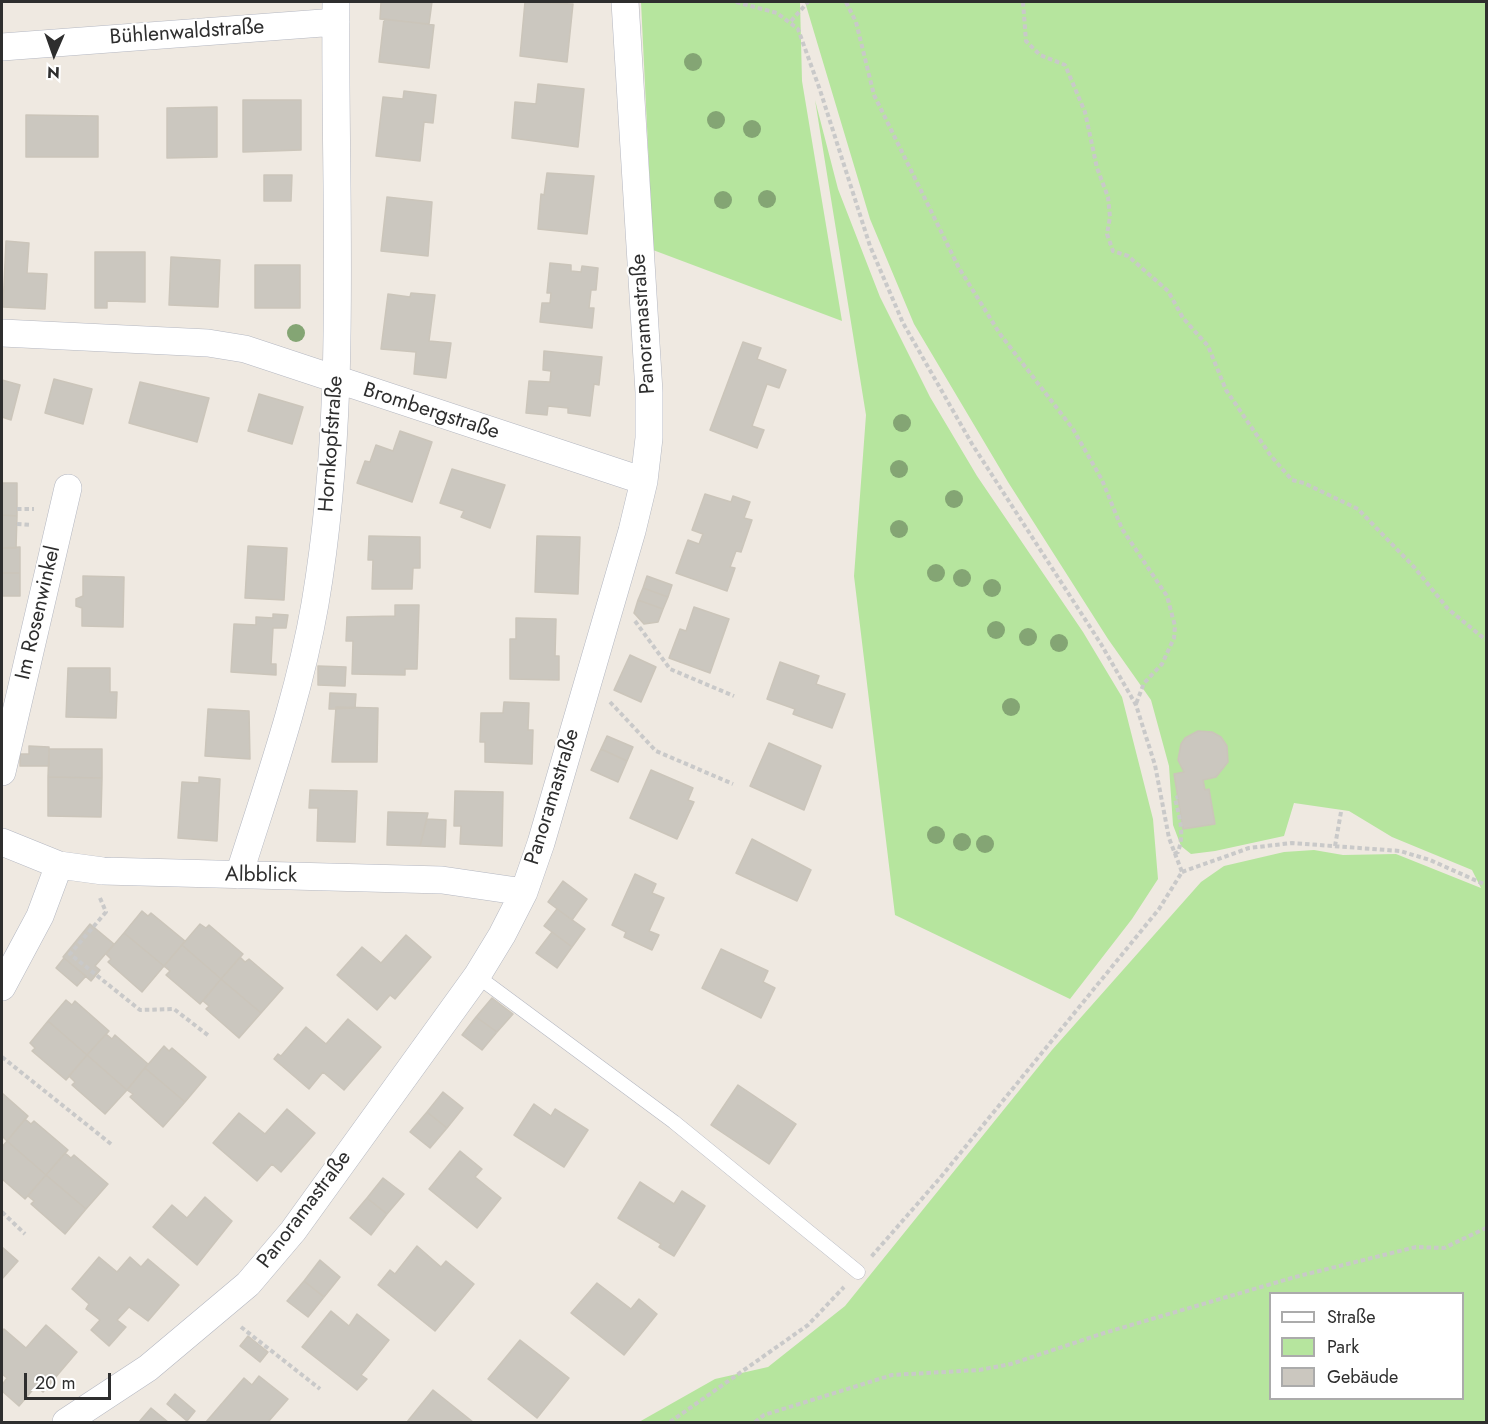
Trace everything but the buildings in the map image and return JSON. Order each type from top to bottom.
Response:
[{"type":"street","name":"Panoramastraße","points":[[66,1422],[148,1368],[249,1284],[293,1232],[477,976],[524,892],[541,843],[615,594],[644,481],[649,438],[649,392],[625,2]]},
{"type":"street","name":"Bühlenwaldstraße","points":[[2,47],[336,12]]},
{"type":"street","name":"Hornkopfstraße","points":[[239,875],[295,691],[315,605],[334,445],[338,381],[336,12]]},
{"type":"street","name":"Brombergstraße","points":[[2,333],[208,343],[245,349],[644,481]]},
{"type":"street","name":"Im Rosenwinkel","points":[[2,772],[68,488]]},
{"type":"street","name":"Albblick","points":[[2,842],[59,865],[103,871],[442,879],[524,892]]},
{"type":"street","points":[[2,987],[40,916],[59,865]]},
{"type":"lane","points":[[477,976],[674,1122],[858,1272]]},
{"type":"path","points":[[736,2],[777,13],[791,21],[804,43],[870,246],[903,323],[972,444],[1101,644],[1136,705],[1149,742],[1174,854],[1182,872]]},
{"type":"path","points":[[791,21],[808,2]]},
{"type":"path","points":[[846,2],[856,22],[874,94],[959,268],[985,305],[1000,334],[1073,429],[1102,480],[1122,529],[1167,596],[1175,626],[1174,638],[1162,664],[1144,683],[1136,705]]},
{"type":"path","points":[[1023,2],[1026,41],[1040,56],[1065,64],[1085,112],[1097,168],[1108,197],[1110,217],[1107,234],[1113,250],[1128,256],[1168,291],[1183,318],[1208,346],[1226,390],[1271,456],[1292,480],[1304,483],[1358,509],[1414,567],[1448,609],[1486,640]]},
{"type":"path","points":[[615,594],[670,669],[734,696]]},
{"type":"path","points":[[589,680],[656,751],[733,784]]},
{"type":"path","points":[[1174,854],[1178,852],[1182,836],[1180,815],[1175,798],[1178,797]]},
{"type":"path","points":[[1337,846],[1341,812]]},
{"type":"path","points":[[670,1422],[808,1325],[858,1272],[940,1178],[1159,909],[1182,872],[1225,855],[1268,845],[1337,846],[1400,851],[1430,860],[1486,885]]},
{"type":"path","points":[[106,912],[70,954],[140,1010],[174,1009],[209,1036]]},
{"type":"path","points":[[2,1057],[111,1144]]},
{"type":"path","points":[[2,1212],[25,1234]]},
{"type":"path","points":[[754,1422],[764,1415],[892,1375],[979,1370],[1011,1364],[1104,1333],[1295,1277],[1416,1248],[1444,1248],[1486,1228]]},
{"type":"path","points":[[219,1310],[320,1389]]},
{"type":"green space","points":[[641,2],[800,2],[802,81],[842,321],[653,250]]},
{"type":"green space","points":[[805,2],[1486,2],[1486,1422],[639,1422],[715,1379],[768,1367],[845,1306],[1052,1050],[1201,882],[1224,866],[1284,852],[1314,850],[1343,855],[1396,854],[1481,888],[1472,870],[1392,837],[1349,811],[1294,803],[1284,836],[1191,854],[1181,846],[1173,825],[1169,766],[1151,700],[1108,639],[1008,482],[914,324],[870,219]]},
{"type":"green space","points":[[815,100],[838,189],[880,297],[930,397],[977,476],[1083,632],[1122,697],[1153,819],[1158,879],[1132,919],[1070,999],[895,915],[854,576],[866,415]]}]
